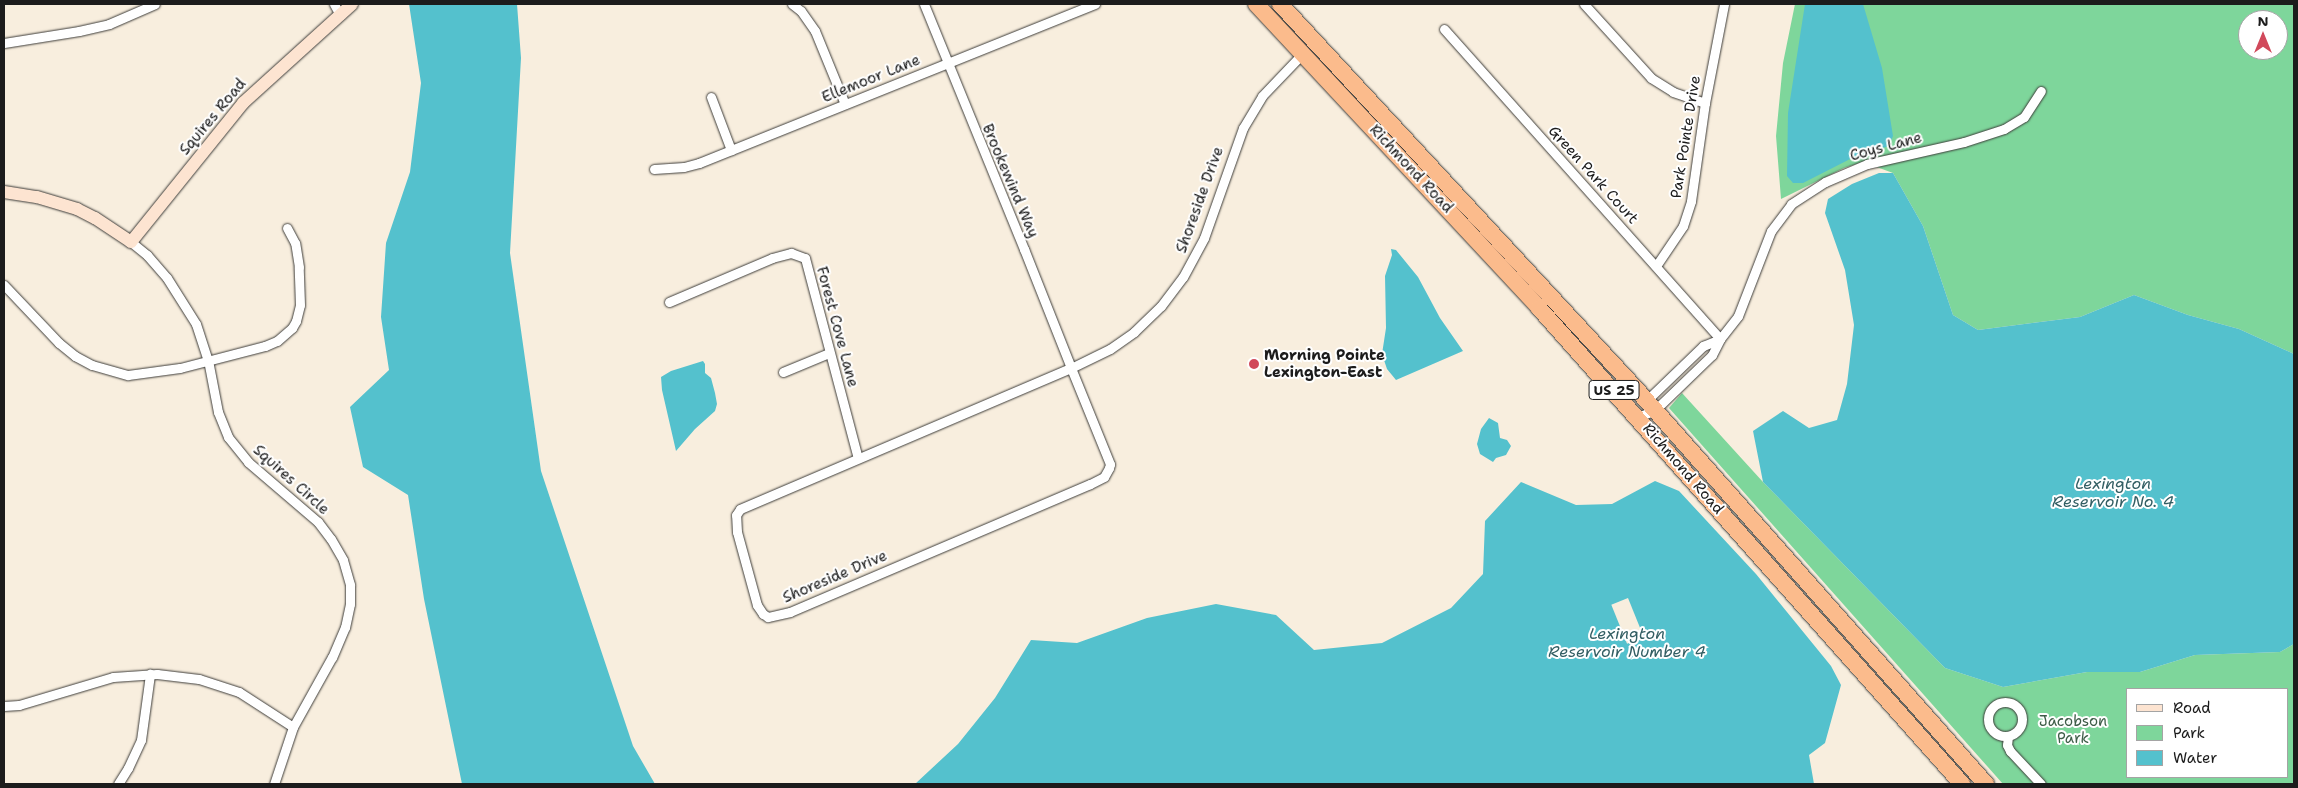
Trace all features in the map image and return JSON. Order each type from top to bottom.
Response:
[{"type":"highway","name":"Richmond Road","points":[[1256,4],[1638,417],[1962,784]]},
{"type":"highway","name":"Richmond Road","points":[[1280,4],[1539,281],[1986,784]]},
{"type":"street","points":[[4,43],[79,31],[109,24],[155,4]]},
{"type":"street","name":"Squires Road","points":[[131,242],[243,103],[337,9],[352,4]]},
{"type":"street","points":[[792,4],[801,11],[815,31],[845,104]]},
{"type":"street","name":"Brookewind Way","points":[[924,4],[1071,368]]},
{"type":"street","name":"Ellemoor Lane","points":[[654,169],[684,167],[731,150],[1095,4]]},
{"type":"street","points":[[1584,4],[1651,78],[1673,92],[1705,103]]},
{"type":"street","name":"Park Pointe Drive","points":[[1656,266],[1675,240],[1691,201],[1705,103],[1724,4]]},
{"type":"street","name":"Green Park Court","points":[[1444,29],[1720,339]]},
{"type":"street","name":"Shoreside Drive","points":[[1071,368],[1110,464],[1104,477],[790,612],[776,617],[763,614],[757,605],[737,532],[738,511],[744,506],[1071,368],[1110,349],[1134,332],[1174,292],[1192,262],[1204,238],[1228,166],[1248,120],[1262,96],[1315,41]]},
{"type":"street","name":"Coys Lane","points":[[1638,417],[1712,355],[1720,339],[1738,316],[1771,231],[1784,211],[1800,197],[1839,175],[1867,164],[1964,142],[2004,129],[2024,117],[2042,91]]},
{"type":"street","points":[[711,97],[731,150]]},
{"type":"street","points":[[4,192],[38,196],[77,209],[96,218],[131,242],[158,267],[182,299],[196,324],[208,360]]},
{"type":"street","points":[[4,285],[59,343],[92,365],[128,375],[148,374],[277,341],[296,321],[300,305],[298,253],[287,228]]},
{"type":"street","name":"Forest Cove Lane","points":[[670,302],[772,258],[791,253],[805,258],[858,458]]},
{"type":"street","name":"Coys Lane","points":[[1651,405],[1703,346],[1720,339]]},
{"type":"street","points":[[783,372],[829,354]]},
{"type":"street","name":"Squires Circle","points":[[208,360],[218,412],[228,437],[248,462],[318,522],[331,539],[343,560],[350,585],[350,604],[345,628],[332,657],[294,727],[274,784]]},
{"type":"street","points":[[4,706],[19,705],[113,677],[150,674],[199,679],[240,692],[294,727]]},
{"type":"street","points":[[118,784],[142,740],[150,674]]},
{"type":"street","points":[[2008,736],[2007,745],[2010,751],[2041,784]]},
{"type":"green space","points":[[1795,4],[2294,4],[2294,354],[2239,329],[2188,315],[2134,295],[2080,317],[1978,330],[1953,315],[1923,226],[1893,173],[1863,162],[1844,168],[1781,199],[1776,136],[1783,63]]},
{"type":"green space","name":"Jacobson Park","points":[[1682,393],[1763,482],[1945,668],[2003,687],[2087,672],[2140,672],[2195,655],[2280,652],[2294,644],[2294,784],[2003,784],[1669,408]]},
{"type":"water","points":[[409,4],[517,4],[521,58],[510,253],[541,471],[633,746],[655,784],[462,784],[424,599],[408,495],[363,467],[350,407],[389,370],[381,317],[386,243],[410,172],[421,83]]},
{"type":"water","points":[[1805,4],[1863,4],[1882,68],[1893,136],[1889,146],[1856,156],[1803,183],[1793,183],[1787,176],[1788,113]]},
{"type":"water","name":"Lexington Reservoir No. 4","points":[[1879,173],[1893,173],[1923,226],[1953,315],[1978,330],[2080,317],[2134,295],[2188,315],[2239,329],[2294,354],[2294,644],[2280,652],[2195,655],[2140,672],[2087,672],[2003,687],[1945,668],[1763,482],[1753,431],[1783,411],[1809,428],[1837,420],[1847,384],[1854,325],[1845,270],[1825,213],[1828,199],[1852,184]]},
{"type":"water","points":[[1391,249],[1396,250],[1418,277],[1440,318],[1463,351],[1396,380],[1387,369],[1382,354],[1386,328],[1385,276],[1392,255]]},
{"type":"water","points":[[703,361],[705,373],[711,378],[715,393],[717,404],[715,411],[695,429],[676,451],[662,390],[661,377],[671,371]]},
{"type":"water","points":[[1489,418],[1498,423],[1500,438],[1507,440],[1511,446],[1506,455],[1496,458],[1493,462],[1480,454],[1477,444],[1481,429]]},
{"type":"water","name":"Lexington Reservoir Number 4","points":[[1655,481],[1679,491],[1756,574],[1831,666],[1841,685],[1825,743],[1809,755],[1814,784],[915,784],[958,744],[995,698],[1031,640],[1077,643],[1147,618],[1216,604],[1276,615],[1314,650],[1382,643],[1451,608],[1483,574],[1485,521],[1521,482],[1576,505],[1612,504]]},
{"type":"pier","points":[[1628,598],[1644,637],[1627,644],[1611,605]]},
{"type":"place","name":"Morning Pointe Lexington-East","points":[[1254,364]]}]
